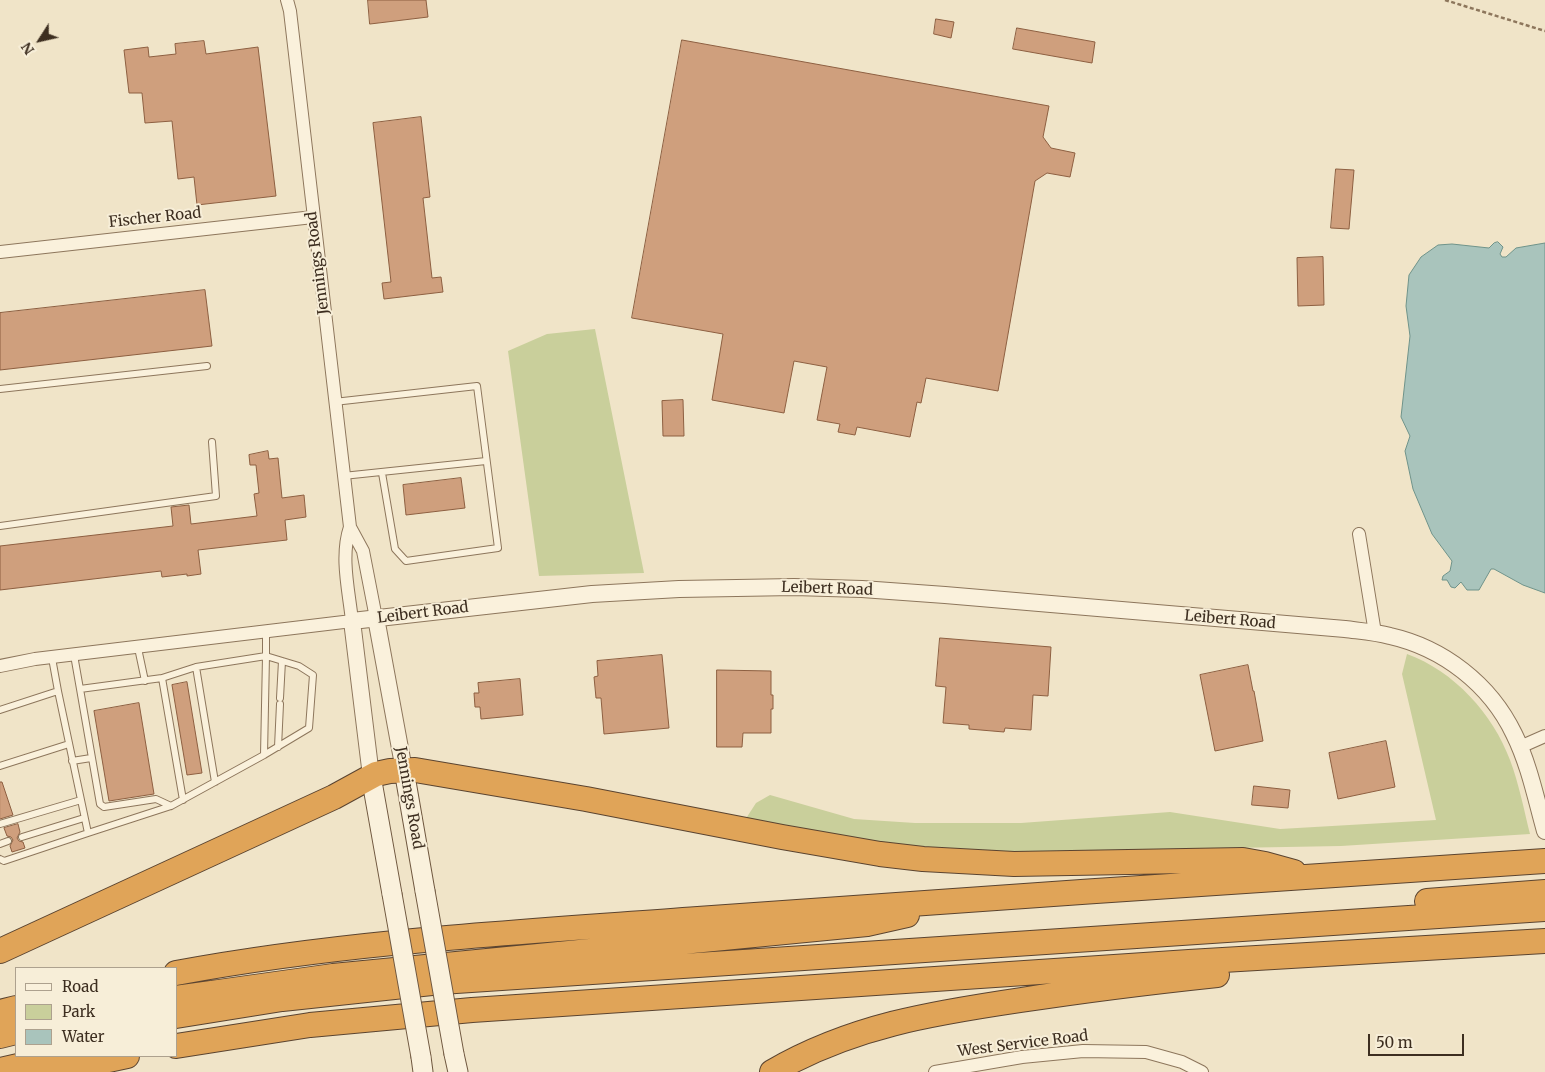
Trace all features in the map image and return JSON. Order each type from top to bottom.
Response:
[{"type":"highway","points":[[0,951],[334,797],[371,776],[404,770],[442,774],[586,799],[782,837],[899,856],[959,862],[1014,864],[1243,860],[1309,876]]},
{"type":"highway","points":[[178,973],[283,956],[386,944],[548,930],[1545,861]]},
{"type":"highway","points":[[521,958],[566,960],[1545,892]]},
{"type":"highway","points":[[178,998],[324,977],[866,924],[901,916],[946,901]]},
{"type":"highway","points":[[178,1016],[282,999],[433,983],[1545,909]]},
{"type":"highway","points":[[178,1046],[310,1025],[454,1011],[1179,962],[1537,942]]},
{"type":"highway","points":[[772,1072],[842,1039],[923,1015],[1083,991],[1262,970],[1309,955]]},
{"type":"highway","points":[[0,1012],[15,1008]]},
{"type":"highway","points":[[0,1036],[15,1032]]},
{"type":"highway","points":[[178,1037],[221,1038]]},
{"type":"highway","points":[[0,1056],[15,1052]]},
{"type":"highway","points":[[0,1070],[58,1057]]},
{"type":"highway","points":[[53,1072],[122,1057]]},
{"type":"main road","name":"Jennings Road","points":[[404,770],[456,1063]]},
{"type":"main road","name":"Jennings Road","points":[[371,776],[422,1064]]},
{"type":"street","name":"Jennings Road","points":[[286,0],[290,11],[350,527],[364,551],[404,770]]},
{"type":"street","name":"Fischer Road","points":[[0,252],[313,217]]},
{"type":"street","name":"Jennings Road","points":[[350,527],[345,555],[371,776]]},
{"type":"street","points":[[1359,534],[1375,633]]},
{"type":"street","name":"Leibert Road","points":[[0,666],[74,655],[546,599],[632,591],[794,587],[937,594],[1375,633],[1400,638],[1426,648],[1458,667],[1477,683],[1494,702],[1508,721],[1520,747],[1545,832]]},
{"type":"street","points":[[1520,747],[1545,736]]},
{"type":"street","name":"West Service Road","points":[[935,1072],[1083,1050],[1146,1052],[1182,1062],[1202,1072]]},
{"type":"lane","points":[[0,389],[207,366]]},
{"type":"lane","points":[[334,402],[477,386],[498,548],[406,561],[395,549],[382,473]]},
{"type":"lane","points":[[0,526],[216,496],[212,442]]},
{"type":"lane","points":[[343,476],[486,461]]},
{"type":"lane","points":[[264,755],[266,632]]},
{"type":"lane","points":[[138,648],[145,681]]},
{"type":"lane","points":[[74,655],[100,804],[104,807],[156,799],[171,806]]},
{"type":"lane","points":[[0,859],[4,861],[171,806],[278,747],[309,728],[313,675],[299,666],[266,656],[196,667],[162,678],[145,681],[80,688]]},
{"type":"lane","points":[[52,658],[88,833]]},
{"type":"lane","points":[[278,747],[282,661]]},
{"type":"lane","points":[[196,667],[215,782]]},
{"type":"lane","points":[[162,678],[183,800]]},
{"type":"lane","points":[[0,710],[58,691]]},
{"type":"lane","points":[[0,766],[69,744]]},
{"type":"lane","points":[[72,762],[91,758]]},
{"type":"lane","points":[[0,824],[80,800]]},
{"type":"lane","points":[[22,837],[84,818]]},
{"type":"lane","points":[[0,844],[8,841]]},
{"type":"path","points":[[1445,0],[1545,31]]},
{"type":"green space","points":[[595,329],[644,573],[539,576],[508,351],[547,334]]},
{"type":"green space","points":[[1407,654],[1441,671],[1456,683],[1470,696],[1493,726],[1510,760],[1530,834],[1341,846],[1008,852],[933,849],[881,843],[745,820],[756,803],[770,795],[854,819],[915,823],[1021,823],[1170,812],[1280,829],[1436,820],[1402,674]]},
{"type":"water","points":[[1498,242],[1503,247],[1500,254],[1502,257],[1506,257],[1516,248],[1545,243],[1545,593],[1523,585],[1494,569],[1491,569],[1479,590],[1467,590],[1461,582],[1455,588],[1451,587],[1447,580],[1442,580],[1443,576],[1450,571],[1452,561],[1432,534],[1413,489],[1405,451],[1410,436],[1401,417],[1410,336],[1406,306],[1409,275],[1421,257],[1438,245],[1452,244],[1489,248]]},
{"type":"building","points":[[368,0],[426,0],[428,17],[370,24]]},
{"type":"building","points":[[936,19],[954,22],[951,38],[934,34]]},
{"type":"building","points":[[1017,28],[1095,42],[1092,63],[1013,49]]},
{"type":"building","points":[[682,40],[1049,106],[1043,137],[1051,148],[1075,153],[1070,177],[1047,173],[1035,181],[998,391],[926,378],[921,403],[917,402],[910,437],[857,427],[855,435],[838,432],[840,424],[817,420],[827,367],[794,361],[784,413],[712,400],[723,334],[632,318]]},
{"type":"building","points":[[204,41],[206,54],[258,47],[276,196],[197,205],[194,177],[178,179],[172,121],[145,123],[142,93],[129,93],[124,50],[148,47],[149,57],[176,54],[175,44]]},
{"type":"building","points":[[421,117],[430,197],[423,198],[432,278],[441,277],[443,292],[384,299],[382,283],[391,282],[373,123]]},
{"type":"building","points":[[1336,169],[1354,170],[1349,229],[1331,228]]},
{"type":"building","points":[[1323,257],[1324,305],[1298,306],[1297,258]]},
{"type":"building","points":[[205,290],[212,346],[0,370],[0,313]]},
{"type":"building","points":[[683,400],[684,436],[663,436],[662,401]]},
{"type":"building","points":[[268,451],[269,459],[278,458],[282,498],[304,495],[306,517],[285,520],[287,540],[198,550],[201,574],[162,577],[161,571],[0,590],[0,546],[173,526],[171,507],[189,505],[191,524],[257,516],[254,494],[259,493],[256,465],[250,465],[249,455]]},
{"type":"building","points":[[461,478],[465,508],[406,515],[403,485]]},
{"type":"building","points":[[940,638],[1051,647],[1048,696],[1033,695],[1031,730],[1005,728],[1004,732],[969,729],[969,725],[943,723],[946,687],[936,686]]},
{"type":"building","points":[[662,655],[669,728],[604,734],[601,698],[596,698],[594,677],[598,676],[597,661]]},
{"type":"building","points":[[1248,665],[1263,741],[1215,751],[1200,675]]},
{"type":"building","points":[[717,670],[771,671],[773,709],[771,709],[771,733],[743,733],[742,747],[717,747]]},
{"type":"building","points":[[520,679],[523,715],[481,719],[480,707],[475,707],[474,693],[479,693],[478,683]]},
{"type":"building","points":[[187,682],[202,773],[187,775],[172,685]]},
{"type":"building","points":[[139,703],[154,794],[109,801],[94,711]]},
{"type":"building","points":[[1386,741],[1395,787],[1338,799],[1329,753]]},
{"type":"building","points":[[0,782],[2,782],[13,815],[0,819]]},
{"type":"building","points":[[1254,786],[1290,790],[1288,808],[1252,805]]},
{"type":"building","points":[[18,824],[20,832],[17,838],[23,842],[25,848],[12,852],[10,846],[13,840],[7,836],[4,828]]}]
